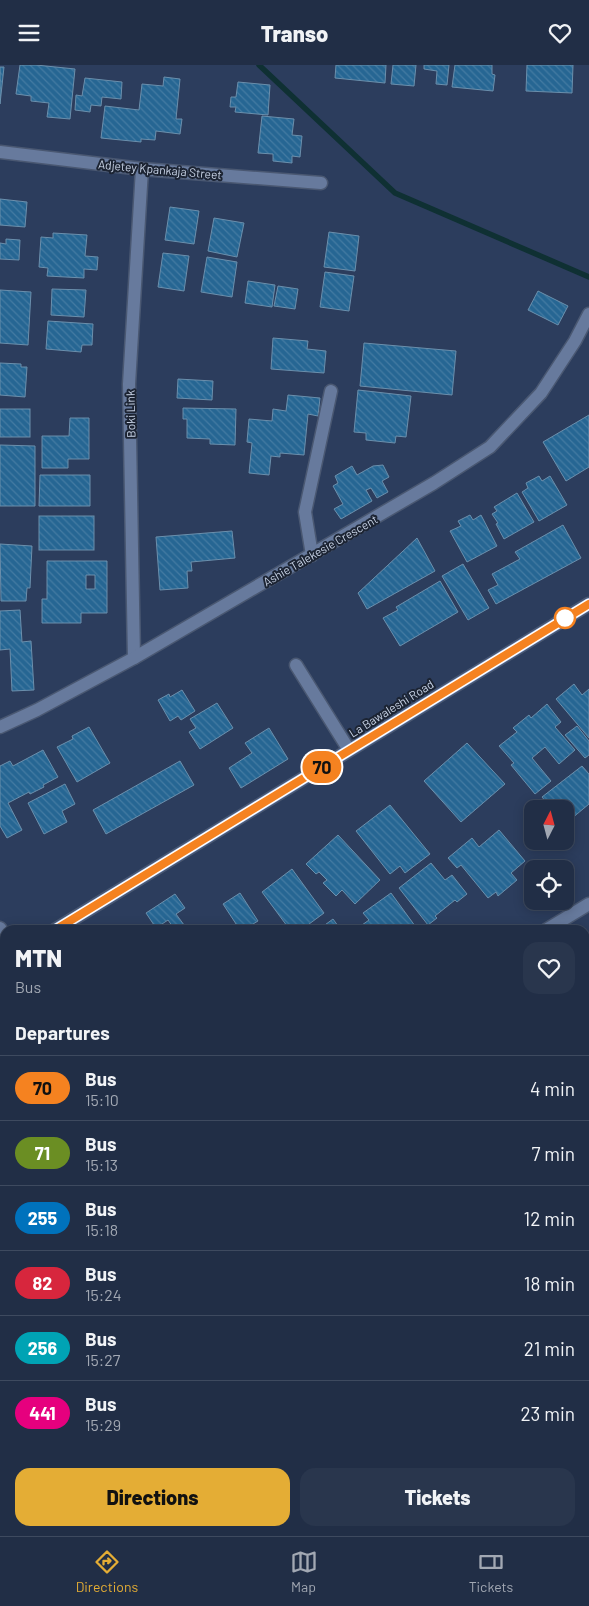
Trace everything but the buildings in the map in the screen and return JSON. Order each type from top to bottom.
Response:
[{"type":"main road","name":"La Bawaleshi Road","points":[[63,925],[589,604]]},
{"type":"street","name":"Adjetey Kpankaja Street","points":[[0,152],[142,169],[321,183]]},
{"type":"street","name":"Boki Link","points":[[134,658],[129,384],[142,169]]},
{"type":"street","name":"Ashie Talekesie Crescent","points":[[0,727],[37,710],[134,658],[434,483],[490,447],[541,393],[575,341],[589,314]]},
{"type":"street","points":[[312,555],[305,512],[331,391]]},
{"type":"street","points":[[296,665],[349,750]]},
{"type":"street","points":[[554,925],[589,904]]},
{"type":"waterway","points":[[259,65],[395,193],[589,277]]},
{"type":"bus line","name":"70","points":[[63,925],[589,604]]}]
